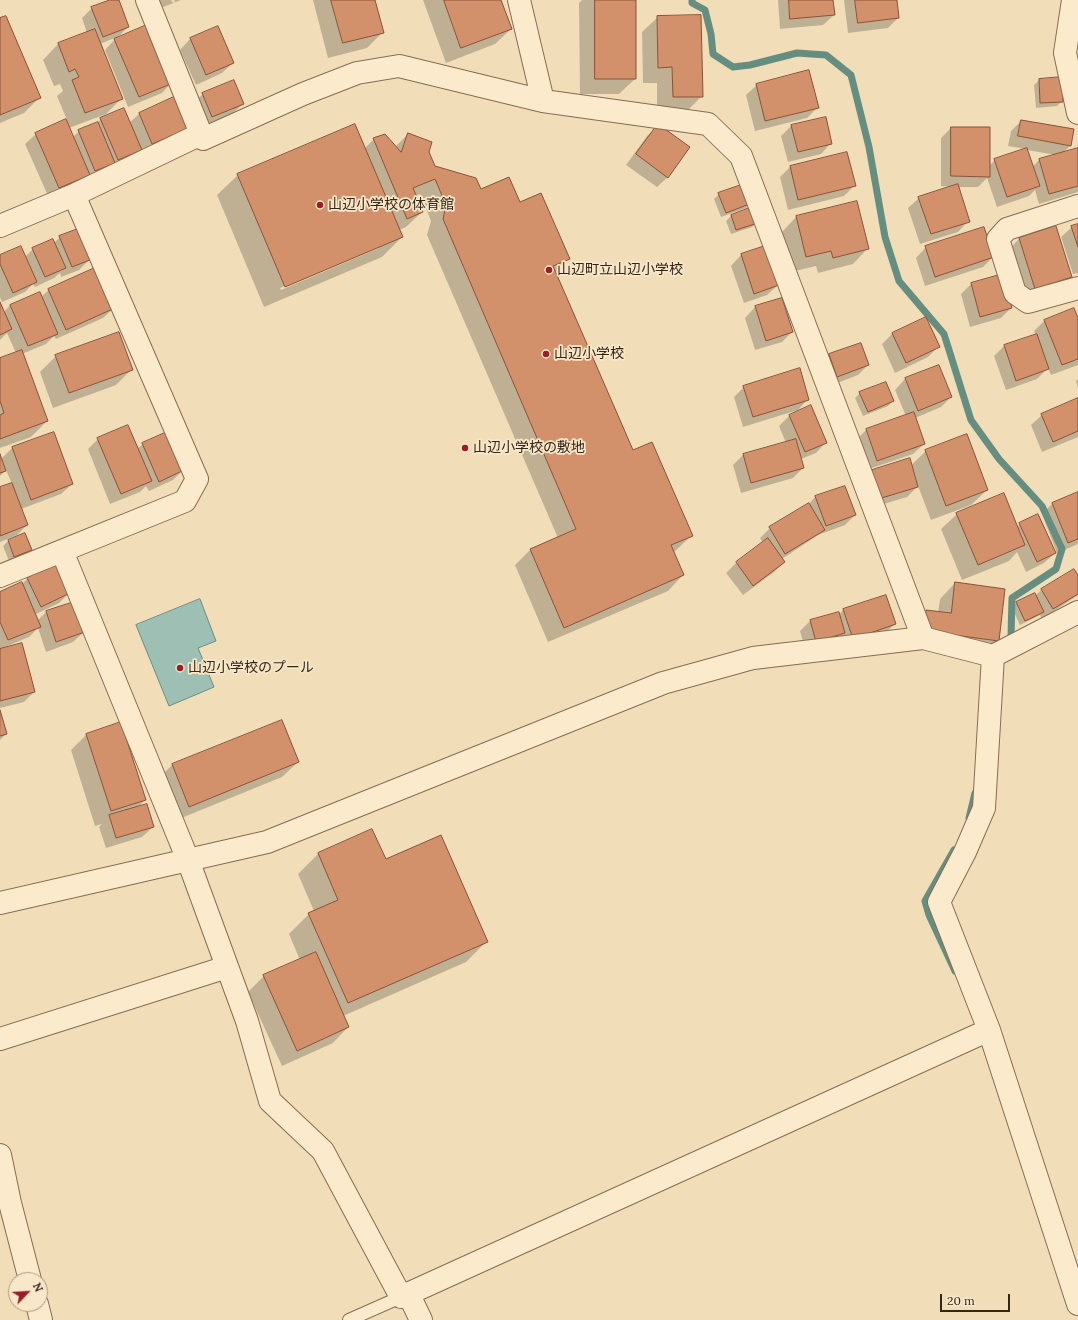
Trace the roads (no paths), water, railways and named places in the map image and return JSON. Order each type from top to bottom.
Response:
[{"type":"street","points":[[147,0],[203,139],[303,94],[357,73],[400,66],[543,101],[708,124],[741,156],[923,638]]},
{"type":"street","points":[[519,0],[543,101]]},
{"type":"street","points":[[1073,0],[1065,53],[1078,113]]},
{"type":"street","points":[[0,226],[74,195],[201,134]]},
{"type":"street","points":[[0,576],[185,501],[197,479],[74,195]]},
{"type":"street","points":[[1078,206],[1007,229],[998,239],[1015,293],[1028,302],[1078,288]]},
{"type":"street","points":[[62,551],[188,860],[247,1021],[270,1101],[323,1151],[405,1295],[421,1320]]},
{"type":"street","points":[[0,902],[267,842],[664,683],[753,658],[923,638],[993,656],[1078,612]]},
{"type":"street","points":[[993,656],[984,808],[965,852],[939,902],[989,1030],[1078,1304]]},
{"type":"street","points":[[0,1038],[227,967]]},
{"type":"street","points":[[405,1295],[989,1030]]},
{"type":"street","points":[[0,1155],[10,1203],[28,1272]]},
{"type":"lane","points":[[349,1320],[405,1295]]},
{"type":"water","name":"山辺小学校のプール","points":[[200,599],[216,641],[198,648],[214,687],[169,706],[136,625]]},
{"type":"waterway","points":[[692,0],[692,3],[705,10],[711,34],[713,54],[733,67],[750,65],[797,53],[826,55],[851,75],[869,147],[885,237],[899,281],[944,334],[971,420],[999,459],[1042,506],[1062,549],[1056,569],[1012,598],[1011,637]]},
{"type":"waterway","points":[[969,818],[975,793]]},
{"type":"waterway","points":[[954,850],[925,901],[929,915],[955,971]]},
{"type":"place","name":"山辺小学校の体育館","points":[[320,205]]},
{"type":"place","name":"山辺町立山辺小学校","points":[[549,270]]},
{"type":"place","name":"山辺小学校","points":[[546,354]]},
{"type":"place","name":"山辺小学校の敷地","points":[[465,448]]},
{"type":"place","name":"山辺小学校のプール","points":[[180,668]]}]
